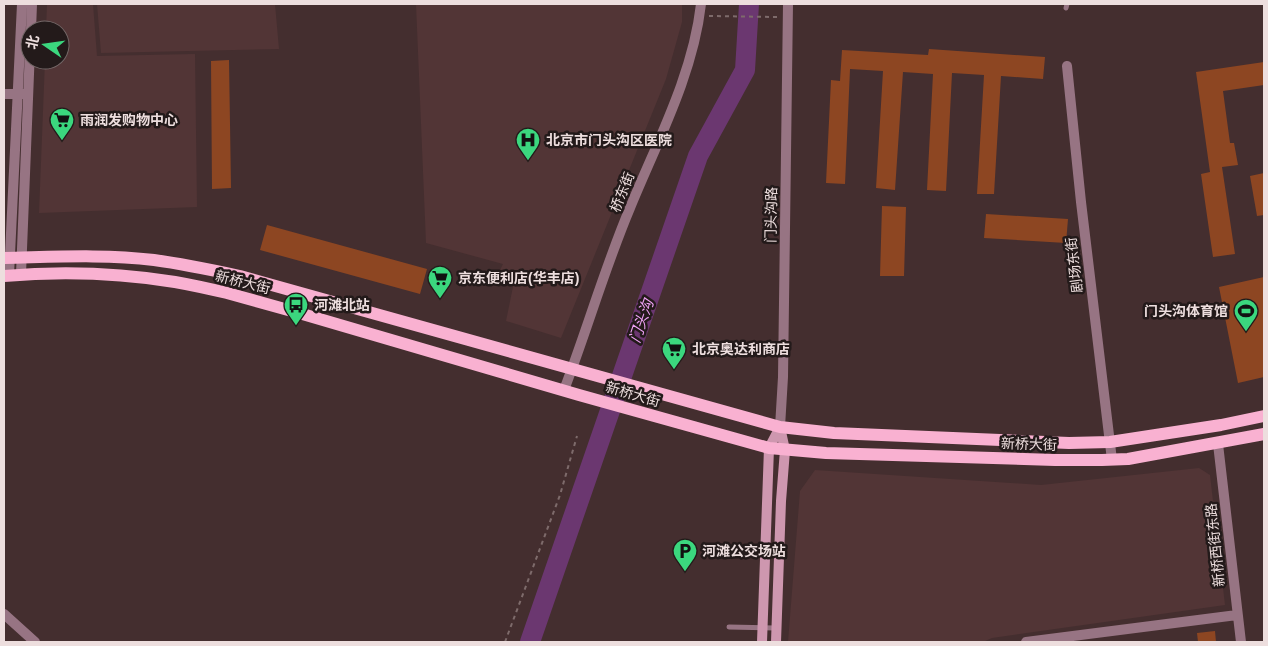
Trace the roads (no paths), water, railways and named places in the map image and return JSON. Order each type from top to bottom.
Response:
[{"type":"main road","name":"新桥大街","points":[[11,258],[107,256],[153,260],[196,267],[270,284],[780,428],[834,433],[1069,443],[1110,442],[1221,425],[1264,416]]},
{"type":"main road","name":"新桥大街","points":[[11,275],[103,274],[175,282],[273,305],[657,417],[770,448],[785,450],[1046,460],[1112,460],[1218,444],[1264,434]]},
{"type":"main road","name":"门头沟路","points":[[762,642],[770,448],[780,428]]},
{"type":"main road","name":"门头沟路","points":[[776,642],[781,501],[785,450],[780,428]]},
{"type":"street","points":[[22,4],[23,94]]},
{"type":"street","points":[[31,20],[32,4]]},
{"type":"street","name":"桥东街","points":[[564,390],[626,218],[679,91],[691,54],[701,4]]},
{"type":"street","name":"门头沟路","points":[[780,428],[783,377],[788,4]]},
{"type":"street","name":"剧场东街","points":[[1067,66],[1112,460]]},
{"type":"street","points":[[11,275],[23,94],[27,70]]},
{"type":"street","points":[[4,94],[23,94]]},
{"type":"street","name":"新桥西街东路","points":[[1218,444],[1241,642]]},
{"type":"street","points":[[4,614],[35,642]]},
{"type":"street","points":[[1026,642],[1237,615]]},
{"type":"lane","points":[[729,627],[777,628]]},
{"type":"waterway","name":"门头沟","points":[[530,642],[698,156],[745,70],[749,4]]},
{"type":"place","name":"雨润发购物中心","points":[[62,141]]},
{"type":"place","name":"北京市门头沟区医院","points":[[528,161]]},
{"type":"place","name":"京东便利店(华丰店)","points":[[440,299]]},
{"type":"place","name":"河滩北站","points":[[296,326]]},
{"type":"place","name":"门头沟体育馆","points":[[1246,332]]},
{"type":"place","name":"北京奥达利商店","points":[[674,370]]},
{"type":"place","name":"河滩公交场站","points":[[685,572]]}]
